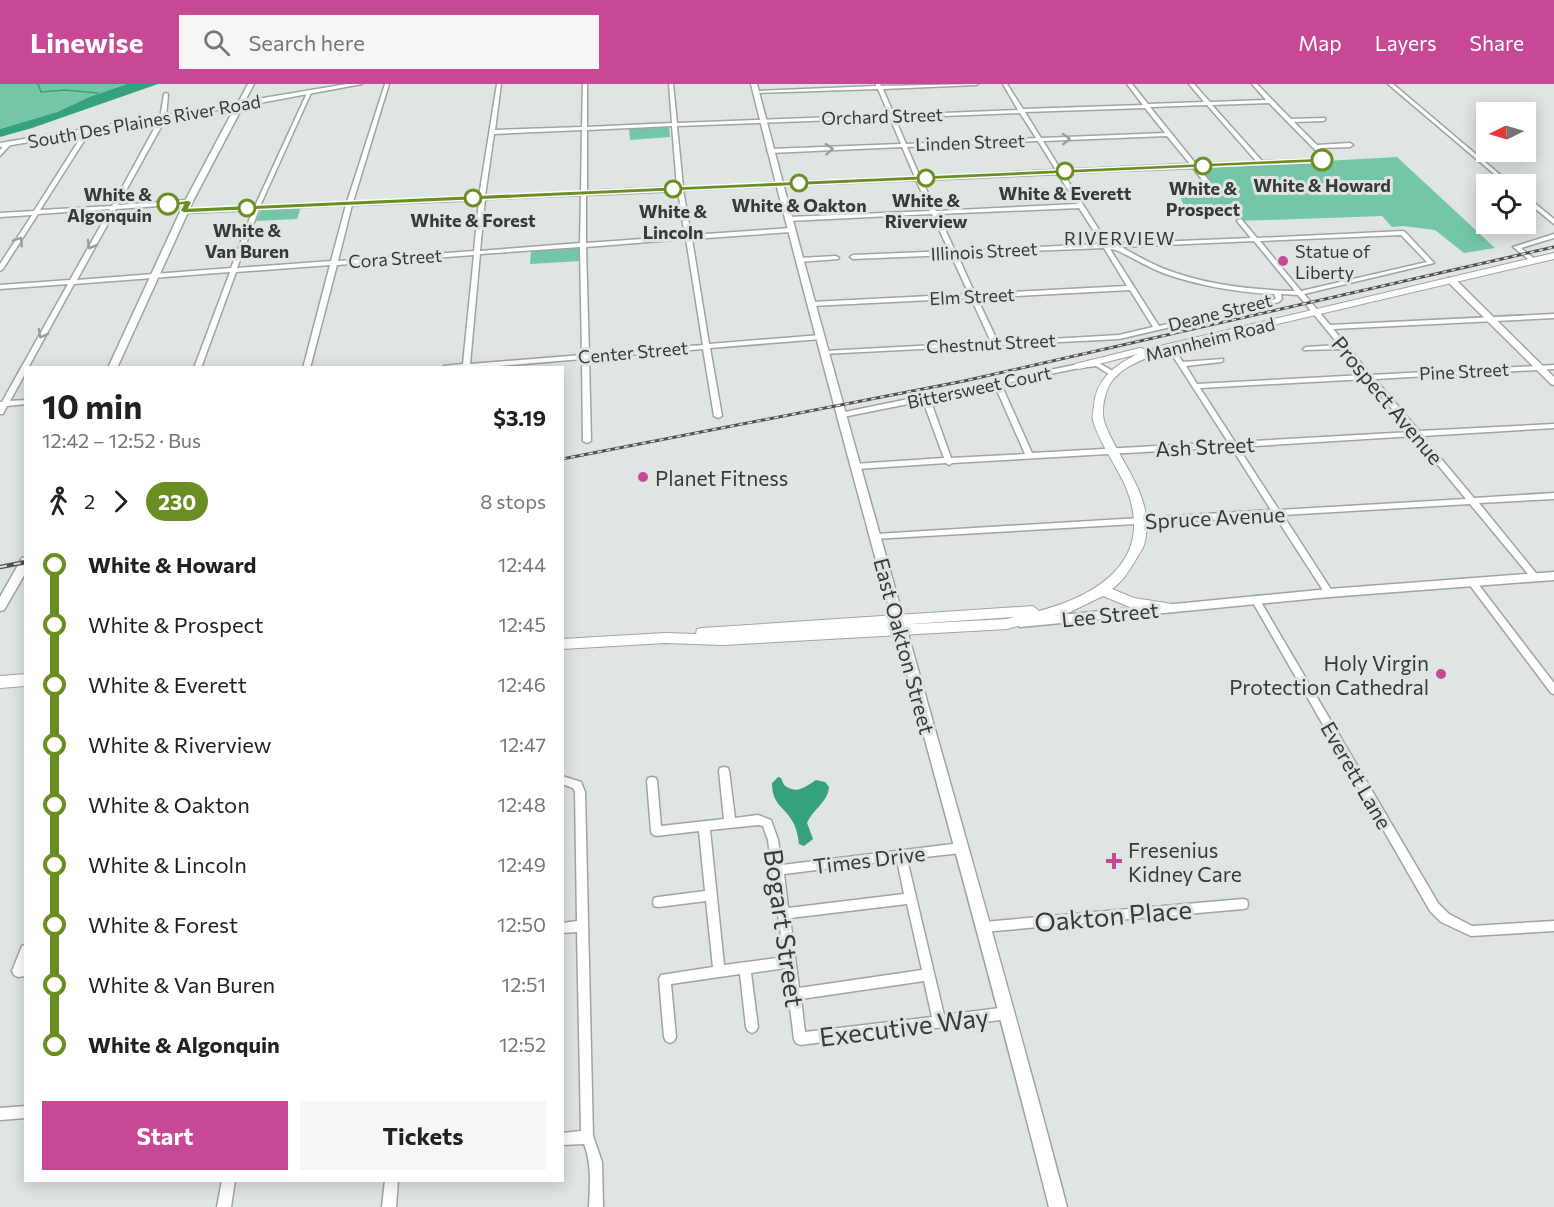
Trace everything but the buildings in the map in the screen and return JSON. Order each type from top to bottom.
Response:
[{"type":"main road","points":[[113,366],[186,207],[251,84]]},
{"type":"main road","name":"South Des Plaines River Road","points":[[4,144],[240,105],[312,90],[359,84]]},
{"type":"main road","name":"East Oakton Street","points":[[754,84],[791,230],[1008,1012],[1058,1207]]},
{"type":"main road","name":"Mannheim Road","points":[[1065,609],[1093,597],[1117,579],[1138,543],[1140,521],[1133,490],[1112,452],[1100,425],[1097,411],[1103,386],[1133,359],[1165,348],[1554,256]]},
{"type":"main road","points":[[1451,280],[1554,382]]},
{"type":"main road","points":[[1079,366],[1122,354],[1165,348]]},
{"type":"main road","points":[[0,607],[24,565]]},
{"type":"main road","name":"Lee Street","points":[[900,624],[1007,624],[1145,612],[1255,599],[1554,576]]},
{"type":"main road","points":[[1101,590],[1132,603],[1167,608]]},
{"type":"main road","points":[[1101,590],[1107,599],[1118,606],[1145,612]]},
{"type":"main road","points":[[1007,624],[1065,609]]},
{"type":"main road","name":"Lee Street","points":[[564,644],[665,638],[723,640],[1065,609]]},
{"type":"main road","points":[[0,682],[24,680]]},
{"type":"street","points":[[307,366],[350,203],[387,84]]},
{"type":"street","points":[[467,366],[482,197],[500,84]]},
{"type":"street","points":[[585,84],[583,244],[587,441]]},
{"type":"street","points":[[670,84],[680,188],[718,416]]},
{"type":"street","points":[[756,92],[976,84]]},
{"type":"street","points":[[1005,84],[1156,327]]},
{"type":"street","points":[[1129,84],[1206,181]]},
{"type":"street","points":[[1191,84],[1261,163]]},
{"type":"street","points":[[0,215],[111,208],[257,207],[1328,160],[1254,84]]},
{"type":"street","points":[[1390,84],[1497,174]]},
{"type":"street","points":[[879,86],[918,178],[995,343]]},
{"type":"street","points":[[198,366],[257,207],[312,90]]},
{"type":"street","points":[[0,412],[2,404],[163,118],[166,94]]},
{"type":"street","name":"Orchard Street","points":[[494,132],[1270,101]]},
{"type":"street","points":[[1290,121],[1323,119]]},
{"type":"street","points":[[0,269],[88,130]]},
{"type":"street","name":"Linden Street","points":[[770,151],[1169,135]]},
{"type":"street","points":[[0,154],[4,144]]},
{"type":"street","points":[[1316,147],[1350,145]]},
{"type":"street","points":[[788,219],[1080,206]]},
{"type":"street","points":[[1536,207],[1554,222]]},
{"type":"street","name":"Prospect Avenue","points":[[1240,221],[1536,578]]},
{"type":"street","name":"Cora Street","points":[[0,287],[791,230]]},
{"type":"street","name":"Illinois Street","points":[[853,257],[1403,233],[1431,263]]},
{"type":"street","points":[[1534,261],[1516,247],[1554,237]]},
{"type":"street","name":"Deane Street","points":[[1105,246],[1118,248],[1164,271],[1203,282],[1237,289],[1277,293],[1300,293],[1431,263]]},
{"type":"street","points":[[800,260],[836,258]]},
{"type":"street","name":"Elm Street","points":[[812,304],[1131,288]]},
{"type":"street","name":"Deane Street","points":[[1156,327],[1277,301],[1279,299],[1277,293]]},
{"type":"street","points":[[1328,327],[1554,316]]},
{"type":"street","name":"Chestnut Street","points":[[825,352],[1119,337],[1156,327]]},
{"type":"street","name":"Center Street","points":[[478,366],[821,337]]},
{"type":"street","points":[[1306,349],[1344,346]]},
{"type":"street","points":[[1165,348],[1181,364],[1329,593]]},
{"type":"street","points":[[1181,364],[1221,360]]},
{"type":"street","name":"Bittersweet Court","points":[[843,415],[1079,366],[1097,364],[1114,374]]},
{"type":"street","name":"Pine Street","points":[[1195,386],[1554,367]]},
{"type":"street","points":[[997,383],[1030,457]]},
{"type":"street","points":[[926,399],[949,462]]},
{"type":"street","points":[[2,404],[24,402]]},
{"type":"street","name":"Ash Street","points":[[857,466],[1554,426]]},
{"type":"street","name":"Spruce Avenue","points":[[876,537],[1554,496]]},
{"type":"street","points":[[1472,582],[1554,690]]},
{"type":"street","name":"Everett Lane","points":[[1255,599],[1434,907],[1445,918],[1471,931],[1553,929]]},
{"type":"street","points":[[724,771],[730,823]]},
{"type":"street","points":[[564,781],[577,785],[580,792],[587,1137],[596,1163],[596,1207]]},
{"type":"street","name":"Bogart Street","points":[[652,781],[656,831],[758,820],[767,823],[773,840],[778,870],[800,1039]]},
{"type":"street","points":[[704,826],[719,972]]},
{"type":"street","name":"Times Drive","points":[[778,870],[961,848]]},
{"type":"street","points":[[901,855],[939,1021]]},
{"type":"street","points":[[658,902],[711,895]]},
{"type":"street","points":[[784,914],[911,898]]},
{"type":"street","name":"Oakton Place","points":[[983,927],[1244,904]]},
{"type":"street","points":[[564,928],[582,926]]},
{"type":"street","points":[[670,1036],[666,979],[790,962]]},
{"type":"street","points":[[745,969],[752,1026]]},
{"type":"street","points":[[794,994],[929,975]]},
{"type":"street","name":"Executive Way","points":[[800,1039],[1008,1012]]},
{"type":"street","points":[[0,1114],[24,1112]]},
{"type":"street","points":[[564,1139],[587,1137]]},
{"type":"street","points":[[224,1207],[229,1182]]},
{"type":"street","points":[[389,1207],[392,1182]]},
{"type":"shaded area","points":[[0,84],[127,84],[89,97],[57,112],[0,129]]},
{"type":"shaded area","points":[[127,84],[158,84],[0,137],[0,129],[57,112],[89,97]]},
{"type":"shaded area","points":[[669,127],[670,137],[630,140],[629,129]]},
{"type":"shaded area","points":[[1397,157],[1476,230],[1476,234],[1480,234],[1495,248],[1464,253],[1435,230],[1392,227],[1382,216],[1238,221],[1229,209],[1196,215],[1183,204],[1181,198],[1187,188],[1201,186],[1215,190],[1199,168]]},
{"type":"shaded area","points":[[301,207],[297,219],[256,221],[261,210]]},
{"type":"shaded area","points":[[580,248],[580,261],[530,264],[531,251]]},
{"type":"shaded area","points":[[778,777],[784,785],[797,790],[816,780],[825,782],[829,787],[826,797],[807,823],[813,839],[804,846],[799,844],[794,824],[774,797],[772,783]]},
{"type":"waterway","points":[[38,84],[41,92],[65,90],[98,93]]},
{"type":"railway","points":[[564,459],[964,381],[1554,247]]},
{"type":"railway","points":[[0,567],[24,562]]},
{"type":"bus line","name":"230","points":[[168,204],[188,202],[184,211],[1322,160]]},
{"type":"place","name":"White & Howard","points":[[1322,160]]},
{"type":"place","name":"White & Prospect","points":[[1203,166]]},
{"type":"place","name":"White & Everett","points":[[1065,171]]},
{"type":"place","name":"White & Riverview","points":[[926,178]]},
{"type":"place","name":"White & Oakton","points":[[799,183]]},
{"type":"place","name":"White & Lincoln","points":[[673,189]]},
{"type":"place","name":"White & Forest","points":[[473,198]]},
{"type":"place","name":"White & Algonquin","points":[[168,204]]},
{"type":"place","name":"White & Van Buren","points":[[247,208]]},
{"type":"place","name":"Statue of Liberty","points":[[1283,261]]},
{"type":"place","name":"Planet Fitness","points":[[643,477]]},
{"type":"place","name":"Holy Virgin Protection Cathedral","points":[[1441,674]]},
{"type":"place","name":"Fresenius Kidney Care","points":[[1114,861]]},
{"type":"district","name":"RIVERVIEW","points":[[1120,238]]}]
